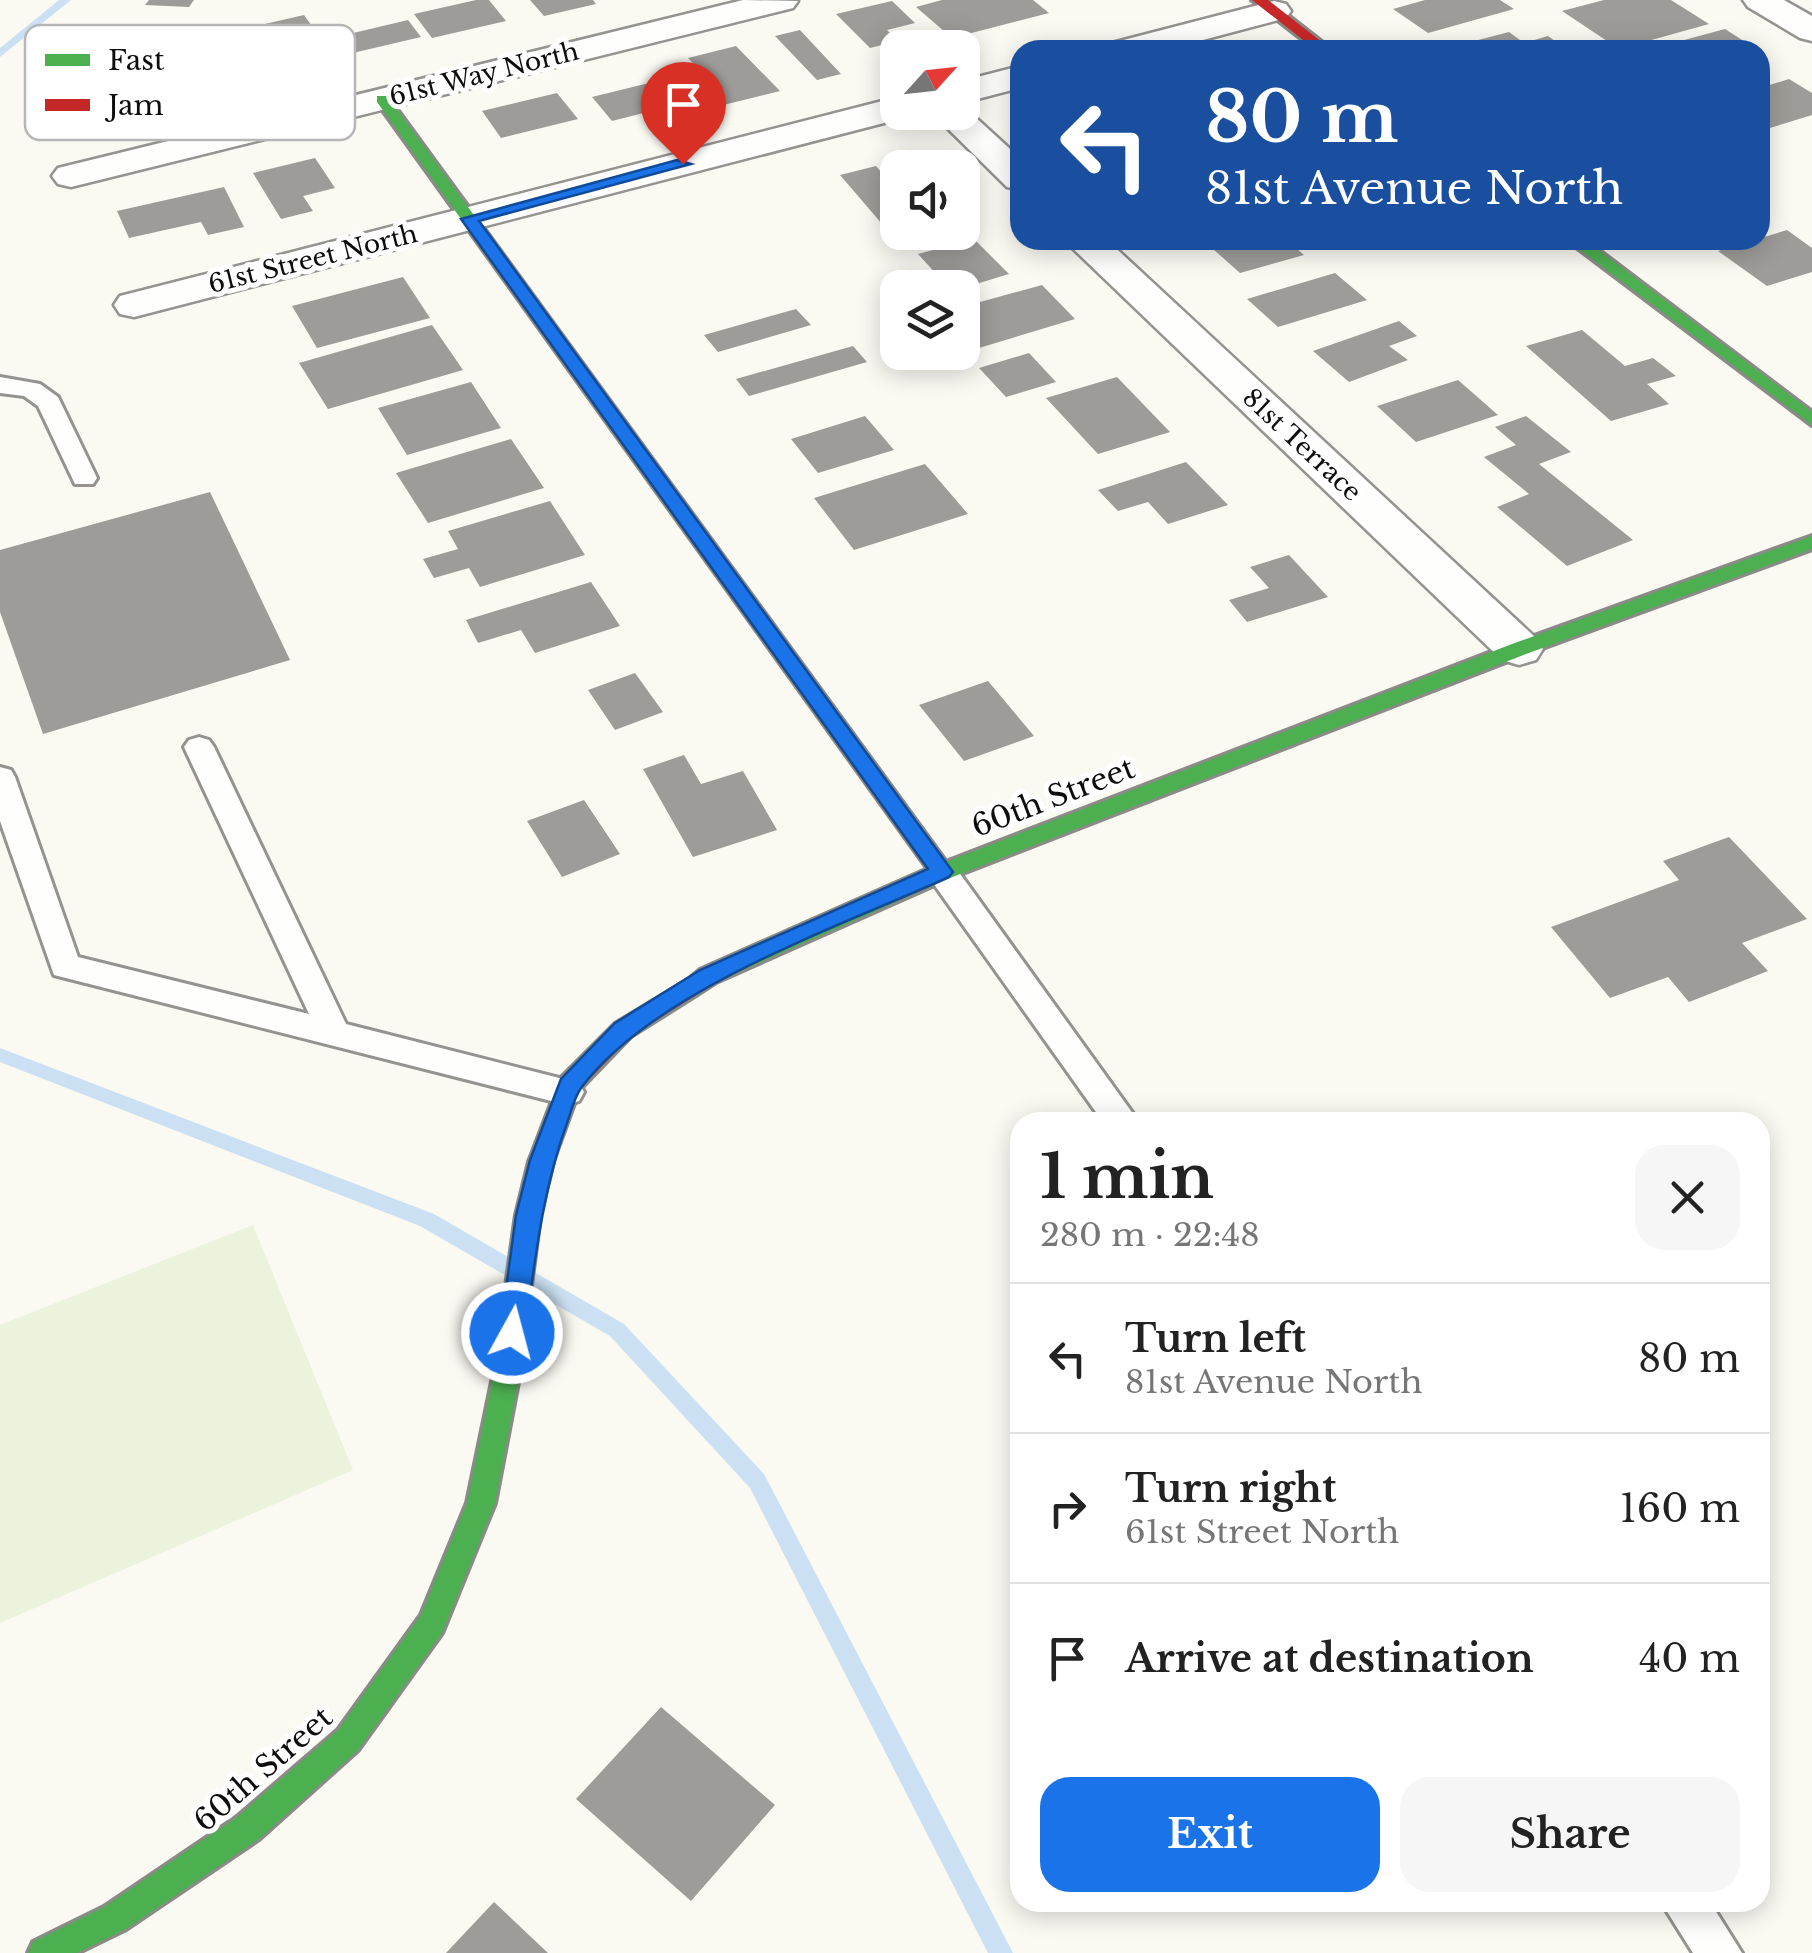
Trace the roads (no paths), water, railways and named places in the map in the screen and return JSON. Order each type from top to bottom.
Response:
[{"type":"street","points":[[1760,0],[1812,31]]},
{"type":"street","name":"61st Way North","points":[[355,106],[781,1]]},
{"type":"street","points":[[1156,40],[1267,6],[1312,40]]},
{"type":"street","points":[[980,87],[1010,80]]},
{"type":"street","points":[[382,99],[942,872]]},
{"type":"street","name":"61st Street North","points":[[134,305],[880,113]]},
{"type":"street","points":[[968,130],[1010,170]]},
{"type":"street","name":"61st Way North","points":[[71,176],[216,140]]},
{"type":"street","name":"81st Terrace","points":[[1095,250],[1519,649]]},
{"type":"street","points":[[1588,250],[1812,420]]},
{"type":"street","name":"60th Street","points":[[44,1953],[115,1918],[248,1828],[348,1740],[432,1624],[481,1503],[507,1372],[528,1215],[542,1160],[567,1092],[624,1030],[708,976],[942,872],[1519,649],[1812,542]]},
{"type":"lane","points":[[0,385],[31,389],[49,402],[84,478]]},
{"type":"lane","points":[[199,746],[334,1034]]},
{"type":"lane","points":[[0,777],[65,966],[567,1092]]},
{"type":"lane","points":[[942,872],[1115,1112]]},
{"type":"lane","points":[[1690,1912],[1720,1953]]},
{"type":"waterway","points":[[35,25],[66,0]]},
{"type":"waterway","points":[[0,54],[25,34]]},
{"type":"waterway","points":[[0,1055],[427,1220],[617,1330],[757,1481],[1001,1953]]}]
